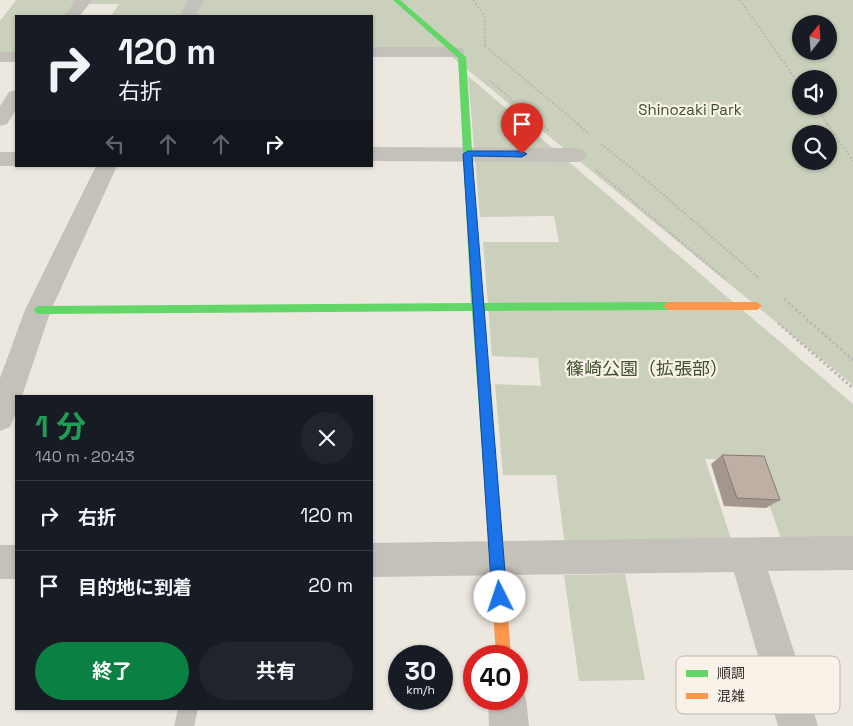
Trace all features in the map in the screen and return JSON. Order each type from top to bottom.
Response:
[{"type":"street","points":[[73,15],[84,0]]},
{"type":"street","points":[[188,15],[197,0]]},
{"type":"street","points":[[396,0],[459,54],[468,154],[477,308],[503,645]]},
{"type":"street","points":[[373,52],[459,54]]},
{"type":"street","points":[[0,57],[15,57]]},
{"type":"street","points":[[0,120],[15,98]]},
{"type":"street","points":[[373,154],[577,155]]},
{"type":"street","points":[[0,159],[15,159]]},
{"type":"street","points":[[0,418],[38,310],[107,167]]},
{"type":"street","points":[[38,310],[757,306]]},
{"type":"street","points":[[373,560],[853,553]]},
{"type":"street","points":[[746,555],[777,656]]},
{"type":"street","points":[[0,562],[15,562]]},
{"type":"street","points":[[508,710],[509,726]]},
{"type":"street","points":[[794,714],[798,726]]},
{"type":"lane","points":[[184,726],[188,710]]},
{"type":"path","points":[[471,65],[485,46],[485,16],[473,0]]},
{"type":"path","points":[[740,0],[792,74]]},
{"type":"path","points":[[485,46],[588,134]]},
{"type":"path","points":[[459,54],[853,388]]},
{"type":"path","points":[[821,115],[853,160]]},
{"type":"path","points":[[596,140],[650,183],[763,281]]},
{"type":"path","points":[[778,294],[853,360]]},
{"type":"green space","points":[[16,0],[77,0],[66,15],[15,15],[15,53],[0,53],[0,21]]},
{"type":"green space","name":"Shinozaki Park","points":[[92,0],[853,0],[853,385],[441,48],[373,49],[373,15],[112,15],[119,4],[89,4]]},
{"type":"green space","name":"篠崎公園（拡張部）","points":[[468,76],[853,404],[853,544],[783,544],[753,459],[705,459],[733,545],[565,546],[556,475],[503,475],[495,384],[541,386],[538,358],[492,356],[483,242],[559,242],[554,216],[480,217]]},
{"type":"green space","points":[[625,574],[645,680],[579,681],[564,575]]},
{"type":"building","points":[[722,455],[764,456],[780,500],[737,498]]},
{"type":"traffic: fast","points":[[396,0],[462,57],[477,308],[495,534]]},
{"type":"traffic: fast","points":[[38,310],[668,306]]},
{"type":"traffic: slow","points":[[668,306],[757,306]]},
{"type":"traffic: slow","points":[[495,534],[503,645]]},
{"type":"route","points":[[500,597],[477,308],[468,154],[522,154]]}]
